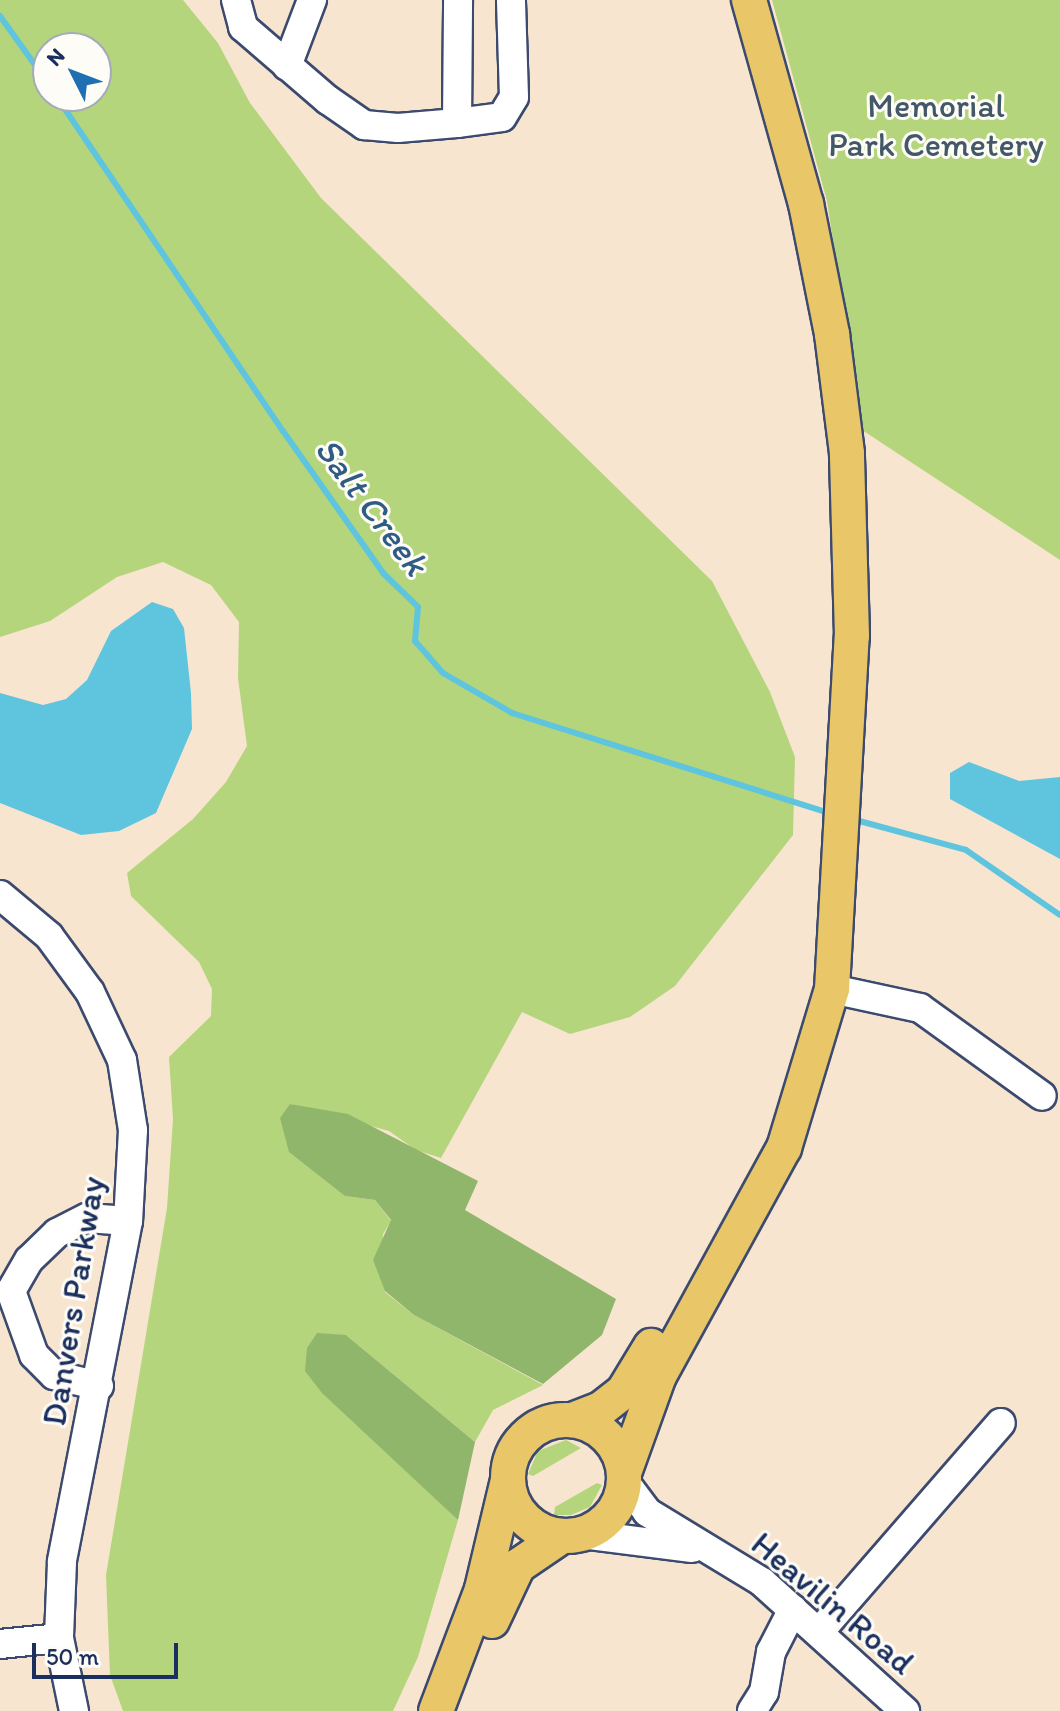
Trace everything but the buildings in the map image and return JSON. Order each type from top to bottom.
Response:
[{"type":"main road","points":[[457,1711],[511,1575],[525,1559],[612,1514],[645,1405],[784,1148],[832,989],[846,757],[852,569],[842,409],[806,204],[749,0]]},
{"type":"main road","points":[[436,1711],[482,1589],[512,1456],[529,1433],[547,1423],[572,1420],[601,1409],[623,1392],[670,1316],[721,1263]]},
{"type":"main road","points":[[572,1420],[594,1427],[611,1440],[624,1477]]},
{"type":"main road","points":[[508,1479],[513,1503],[527,1521],[572,1535]]},
{"type":"street","points":[[236,0],[243,27],[287,66],[364,125],[457,123],[502,117],[514,97],[511,0]]},
{"type":"street","points":[[287,66],[312,0]]},
{"type":"street","points":[[457,123],[458,0]]},
{"type":"street","name":"Danvers Parkway","points":[[0,895],[49,936],[90,992],[122,1060],[133,1130],[128,1221],[99,1386],[62,1562],[59,1638],[74,1711]]},
{"type":"street","points":[[832,989],[920,1008],[1042,1096]]},
{"type":"street","points":[[99,1386],[54,1375],[34,1355],[6,1290],[29,1260],[57,1233],[87,1218],[128,1221]]},
{"type":"street","points":[[819,1632],[1001,1423]]},
{"type":"street","name":"Heavilin Road","points":[[624,1477],[647,1512],[746,1570],[905,1711]]},
{"type":"street","name":"Heavilin Road","points":[[572,1535],[636,1537],[713,1552]]},
{"type":"street","points":[[752,1711],[764,1692],[771,1652],[793,1609]]},
{"type":"street","points":[[0,1644],[59,1638]]},
{"type":"green space","points":[[0,0],[183,0],[218,43],[250,103],[321,198],[712,581],[770,692],[795,757],[793,835],[675,986],[630,1017],[570,1034],[522,1012],[441,1158],[416,1150],[389,1131],[290,1104],[345,1196],[375,1200],[391,1221],[383,1234],[385,1292],[414,1315],[543,1385],[493,1410],[475,1442],[346,1335],[414,1476],[458,1520],[418,1657],[393,1711],[123,1711],[110,1675],[106,1575],[167,1208],[173,1119],[169,1057],[211,1016],[212,989],[199,962],[131,896],[127,873],[193,819],[226,782],[247,746],[238,678],[239,622],[211,585],[163,562],[117,577],[50,621],[0,637]]},
{"type":"green space","name":"Memorial Park Cemetery","points":[[772,0],[1060,0],[1060,560],[862,430],[827,201]]},
{"type":"green space","points":[[290,1104],[348,1114],[478,1181],[465,1210],[616,1299],[602,1335],[543,1384],[414,1315],[385,1291],[373,1260],[391,1220],[375,1200],[345,1196],[289,1152],[280,1118]]},
{"type":"green space","points":[[317,1333],[346,1335],[475,1442],[458,1520],[322,1393],[305,1371],[307,1348]]},
{"type":"green space","points":[[566,1440],[581,1448],[533,1476],[528,1474],[538,1451]]},
{"type":"green space","points":[[597,1483],[602,1485],[590,1507],[571,1515],[554,1515],[555,1507]]},
{"type":"water","points":[[152,602],[173,609],[184,628],[192,729],[156,813],[119,831],[81,835],[0,803],[0,693],[43,705],[66,699],[87,680],[111,631]]},
{"type":"water","points":[[969,762],[1019,781],[1060,777],[1060,859],[950,799],[950,773]]},
{"type":"waterway","name":"Salt Creek","points":[[0,16],[32,61]]},
{"type":"waterway","name":"Salt Creek","points":[[67,112],[384,574],[418,607],[415,641],[443,673],[512,713],[829,813]]},
{"type":"waterway","name":"Salt Creek","points":[[852,819],[966,850],[1060,915]]}]
